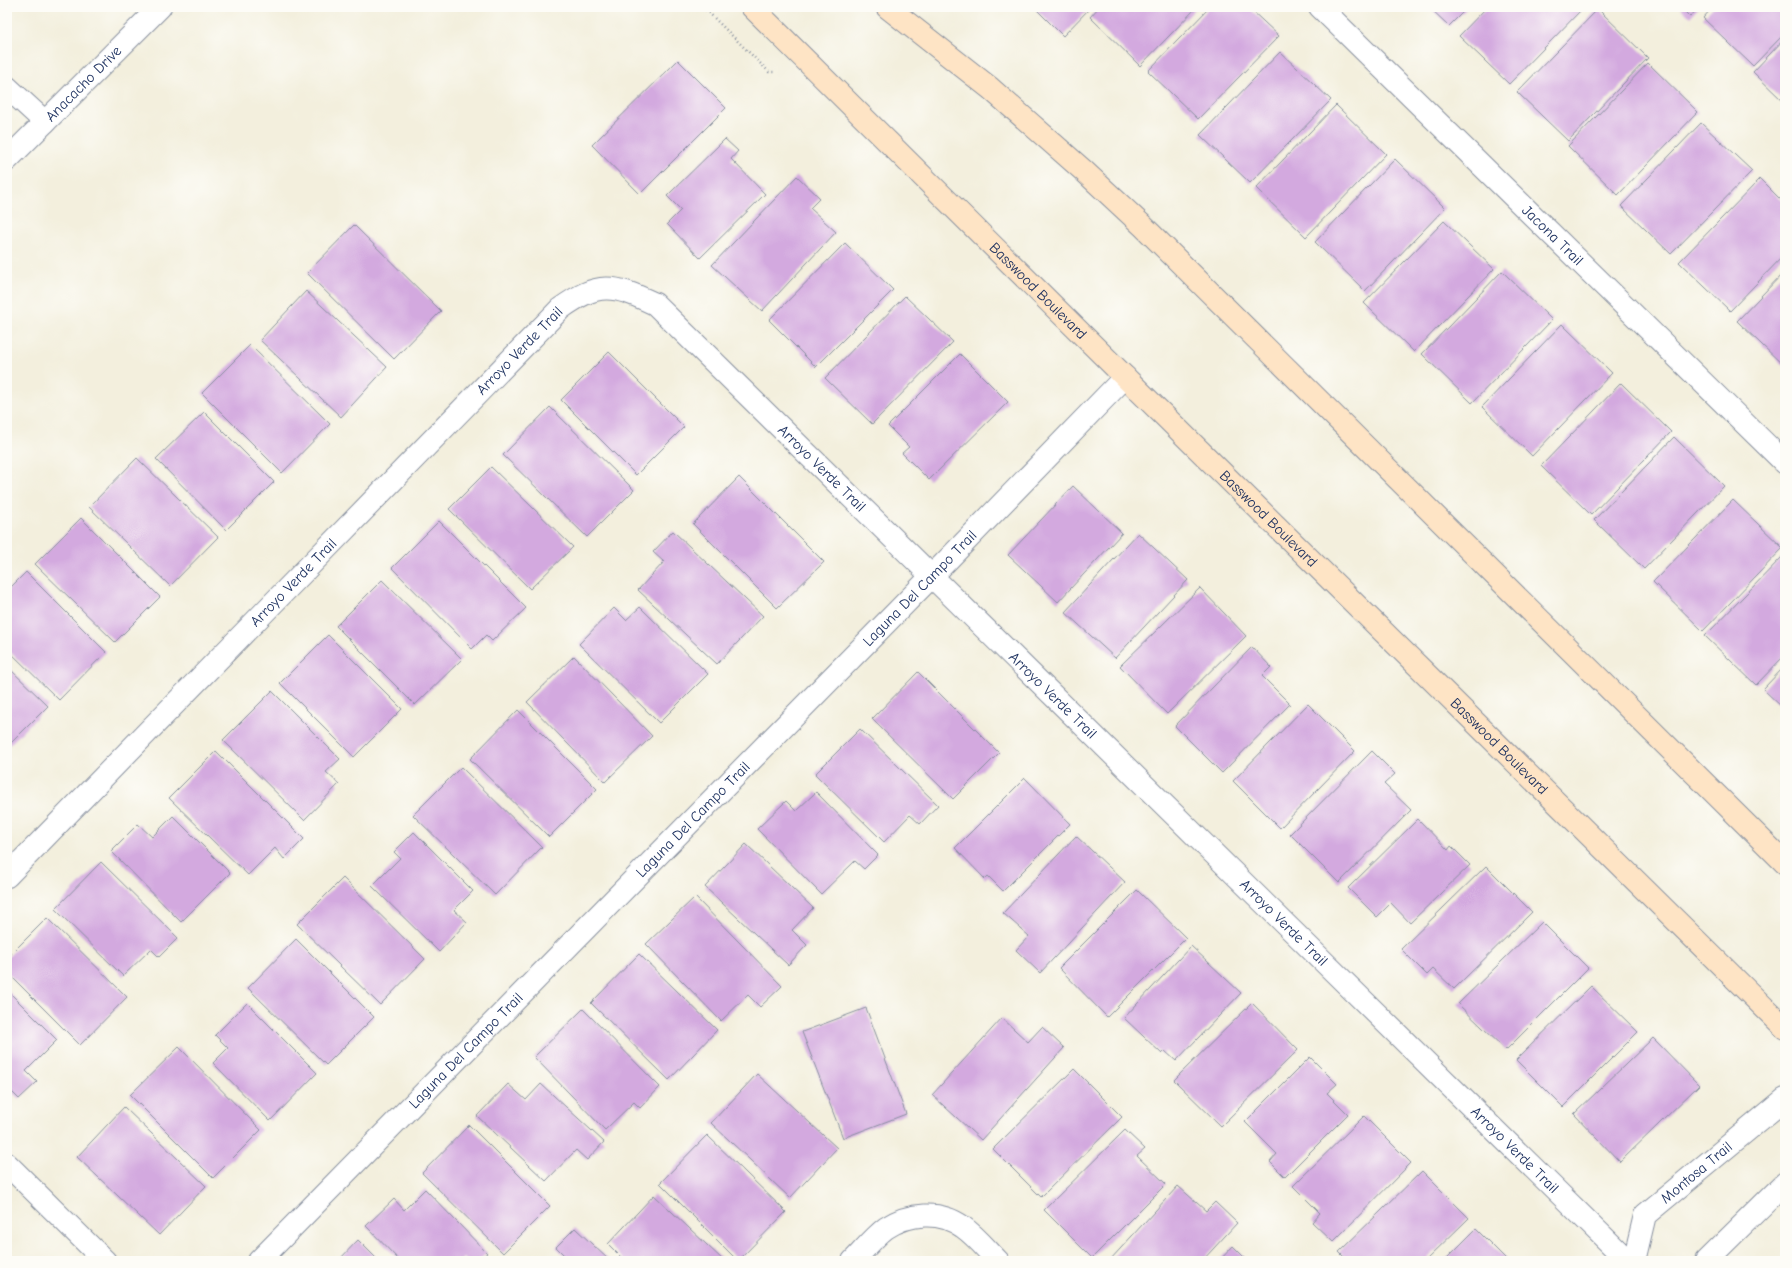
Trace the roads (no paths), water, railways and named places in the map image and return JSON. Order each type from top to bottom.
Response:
[{"type":"main road","name":"Basswood Boulevard","points":[[752,7],[1124,377],[1785,1028]]},
{"type":"main road","points":[[887,7],[996,93],[1084,170],[1785,863]]},
{"type":"street","name":"Anacacho Drive","points":[[7,160],[160,7]]},
{"type":"street","name":"Jacona Trail","points":[[1320,7],[1785,463]]},
{"type":"street","points":[[7,87],[45,122]]},
{"type":"street","name":"Arroyo Verde Trail","points":[[7,876],[560,309],[578,296],[601,288],[626,291],[655,304],[1628,1261]]},
{"type":"street","name":"Laguna Del Campo Trail","points":[[259,1261],[931,577],[1124,377]]},
{"type":"street","name":"Montosa Trail","points":[[1634,1261],[1645,1215],[1785,1099]]},
{"type":"street","points":[[7,1164],[105,1261]]},
{"type":"street","points":[[1706,1261],[1785,1183]]},
{"type":"street","points":[[853,1261],[885,1229],[905,1218],[924,1215],[943,1217],[963,1226],[998,1261]]}]
